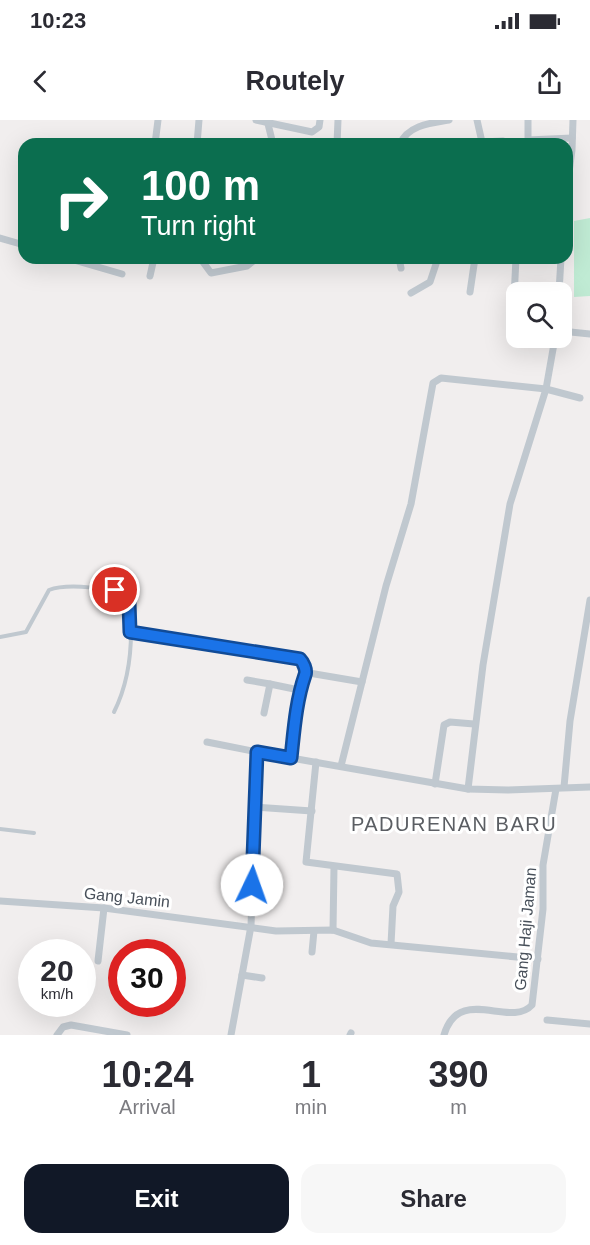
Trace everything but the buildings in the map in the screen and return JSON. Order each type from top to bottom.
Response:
[{"type":"street","points":[[156,138],[158,120]]},
{"type":"street","points":[[198,138],[199,120]]},
{"type":"street","points":[[256,120],[267,120],[312,132],[319,127],[320,120]]},
{"type":"street","points":[[267,120],[272,138]]},
{"type":"street","points":[[337,138],[338,120]]},
{"type":"street","points":[[404,138],[420,123],[448,120]]},
{"type":"street","points":[[477,120],[481,138]]},
{"type":"street","points":[[528,120],[528,138]]},
{"type":"street","points":[[572,138],[573,120]]},
{"type":"street","points":[[0,238],[18,244]]},
{"type":"street","points":[[93,264],[122,274]]},
{"type":"street","points":[[150,276],[153,264]]},
{"type":"street","points":[[204,264],[211,273],[250,264]]},
{"type":"street","points":[[400,264],[401,268]]},
{"type":"street","points":[[411,293],[430,282],[436,264]]},
{"type":"street","points":[[470,292],[474,264]]},
{"type":"street","points":[[515,282],[516,264]]},
{"type":"street","points":[[560,282],[561,264]]},
{"type":"street","points":[[572,332],[590,334]]},
{"type":"street","points":[[468,789],[474,724],[510,504],[546,389],[553,348]]},
{"type":"street","points":[[341,766],[387,586],[411,504],[433,383],[441,378],[546,389],[580,398]]},
{"type":"street","name":"Gang Haji Jaman","points":[[444,1035],[451,1018],[460,1012],[528,1009],[532,1005],[544,889],[543,865],[560,788],[590,600]]},
{"type":"street","points":[[291,758],[299,690],[306,675],[327,675],[362,682]]},
{"type":"street","points":[[247,680],[299,690]]},
{"type":"street","points":[[264,713],[270,684]]},
{"type":"street","points":[[435,784],[444,725],[450,722],[474,724]]},
{"type":"street","points":[[207,742],[468,789],[590,787]]},
{"type":"street","points":[[231,1035],[250,926],[257,752]]},
{"type":"street","points":[[316,762],[306,862],[397,874],[399,892],[393,906],[391,944]]},
{"type":"street","points":[[253,807],[312,811]]},
{"type":"street","points":[[334,867],[333,930],[364,942],[538,959]]},
{"type":"street","name":"Gang Jamin","points":[[0,901],[104,908],[276,931],[333,930]]},
{"type":"street","points":[[98,962],[104,908]]},
{"type":"street","points":[[312,952],[314,931]]},
{"type":"street","points":[[242,975],[262,978]]},
{"type":"street","points":[[547,1020],[590,1024]]},
{"type":"street","points":[[57,1035],[63,1027],[71,1025],[127,1035]]},
{"type":"lane","points":[[0,637],[26,632],[50,590],[105,588],[123,595],[129,603],[130,666],[124,692],[114,712]]},
{"type":"lane","points":[[130,632],[300,659],[306,675]]},
{"type":"lane","points":[[0,829],[34,833]]},
{"type":"green space","points":[[590,218],[590,296],[574,297],[574,221]]},
{"type":"district","name":"PADURENAN BARU","points":[[454,824]]},
{"type":"route","points":[[115,590],[129,603],[130,632],[302,659],[306,675],[303,677],[299,690],[291,758],[257,752],[254,776],[252,885]]}]
